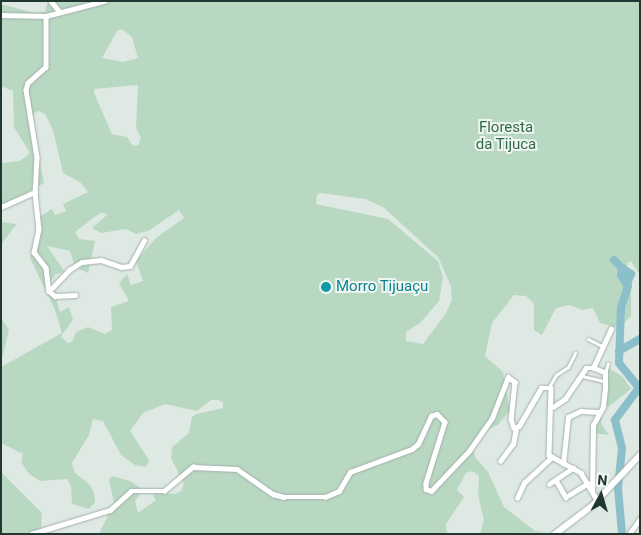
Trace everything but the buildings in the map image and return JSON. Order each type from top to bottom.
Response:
[{"type":"main road","points":[[555,534],[597,500],[640,455]]},
{"type":"street","points":[[51,1],[60,12]]},
{"type":"street","points":[[1,15],[46,16],[104,1]]},
{"type":"street","points":[[46,16],[46,67],[28,83],[26,90],[37,157],[34,192],[39,229],[34,252],[46,268],[49,291],[56,296],[75,295]]},
{"type":"street","points":[[1,207],[34,192]]},
{"type":"street","points":[[49,291],[73,266],[82,262],[101,260],[121,267],[130,266],[144,241]]},
{"type":"street","points":[[593,368],[611,329]]},
{"type":"street","points":[[588,339],[602,346]]},
{"type":"street","points":[[549,387],[556,375],[568,367],[575,353]]},
{"type":"street","points":[[592,492],[593,433],[599,412],[603,407],[603,381],[608,363]]},
{"type":"street","points":[[553,407],[563,401],[586,368],[593,368],[605,373]]},
{"type":"street","points":[[31,534],[110,510],[131,491],[164,491],[193,467],[237,469],[273,494],[300,499],[334,494],[350,472],[412,449],[418,444],[431,416],[437,414],[444,418],[444,427],[426,483],[426,489],[431,491],[469,451],[492,418],[508,376],[515,382],[511,419],[516,428]]},
{"type":"street","points":[[582,376],[603,381]]},
{"type":"street","points":[[549,387],[553,390],[548,448],[551,458],[573,468],[588,483],[597,500]]},
{"type":"street","points":[[500,460],[513,444],[516,428],[541,388],[549,387]]},
{"type":"street","points":[[563,464],[568,416],[581,411],[599,412]]},
{"type":"street","points":[[517,498],[524,483],[551,458]]},
{"type":"street","points":[[549,484],[573,468]]},
{"type":"street","points":[[556,480],[568,496],[588,483]]},
{"type":"street","points":[[629,534],[640,519]]},
{"type":"green space","name":"Floresta da Tijuca","points":[[48,1],[640,1],[640,275],[631,261],[627,263],[631,287],[631,316],[621,326],[614,327],[600,323],[593,308],[582,310],[570,305],[556,308],[542,335],[534,330],[534,304],[526,296],[514,295],[492,323],[485,356],[503,372],[510,410],[498,425],[481,432],[473,445],[475,457],[488,472],[504,507],[535,531],[551,532],[480,534],[484,520],[478,495],[479,476],[472,471],[466,473],[457,490],[464,497],[446,524],[447,534],[99,534],[114,503],[109,480],[112,476],[130,481],[143,490],[135,501],[138,513],[156,500],[153,495],[157,492],[175,494],[181,491],[184,484],[171,458],[172,447],[189,433],[192,417],[196,414],[223,408],[223,402],[218,400],[211,400],[197,411],[165,404],[143,413],[130,431],[149,460],[146,467],[135,465],[121,455],[103,421],[93,419],[89,435],[72,463],[75,473],[90,485],[94,493],[95,502],[89,509],[72,504],[71,487],[67,479],[40,481],[29,474],[21,462],[23,454],[1,443],[1,367],[62,333],[55,310],[30,258],[37,227],[34,220],[52,209],[55,215],[66,211],[63,204],[88,192],[80,182],[63,173],[53,130],[45,114],[38,111],[34,113],[32,121],[44,183],[1,207],[1,163],[20,161],[30,153],[14,127],[13,91],[1,86],[1,4],[34,13],[45,12]],"holes":[[[122,29],[132,37],[138,58],[123,62],[102,58],[117,31]],[[138,85],[136,128],[141,138],[138,145],[133,146],[127,137],[112,134],[94,89]],[[321,193],[365,199],[383,207],[438,257],[451,286],[452,300],[446,313],[423,344],[406,341],[406,332],[420,323],[439,301],[443,277],[438,261],[388,219],[316,204],[317,195]],[[179,210],[184,218],[156,238],[136,261],[143,281],[131,285],[127,274],[119,283],[129,301],[111,307],[112,330],[105,334],[88,327],[76,332],[72,342],[67,343],[61,336],[73,320],[69,307],[60,312],[55,295],[47,287],[56,274],[65,272],[47,246],[70,251],[75,267],[88,273],[95,241],[79,239],[75,232],[100,213],[108,214],[92,228],[101,233],[126,229],[136,234],[148,231]]]},
{"type":"green space","points":[[1,222],[17,224],[1,244]]},
{"type":"green space","points":[[1,318],[9,330],[1,363]]},
{"type":"green space","points":[[607,367],[623,377],[631,389],[603,411],[601,423],[609,435],[593,433],[602,409]]},
{"type":"green space","points":[[1,472],[42,513],[41,534],[1,534]]},
{"type":"waterway","points":[[614,260],[622,268],[621,275],[628,286],[621,308],[619,363],[639,388],[615,420],[622,448],[618,488],[622,534]]},
{"type":"waterway","points":[[622,268],[631,274],[628,281]]},
{"type":"waterway","points":[[619,351],[640,339]]},
{"type":"place","name":"Morro Tijuaçu","points":[[326,287]]}]
